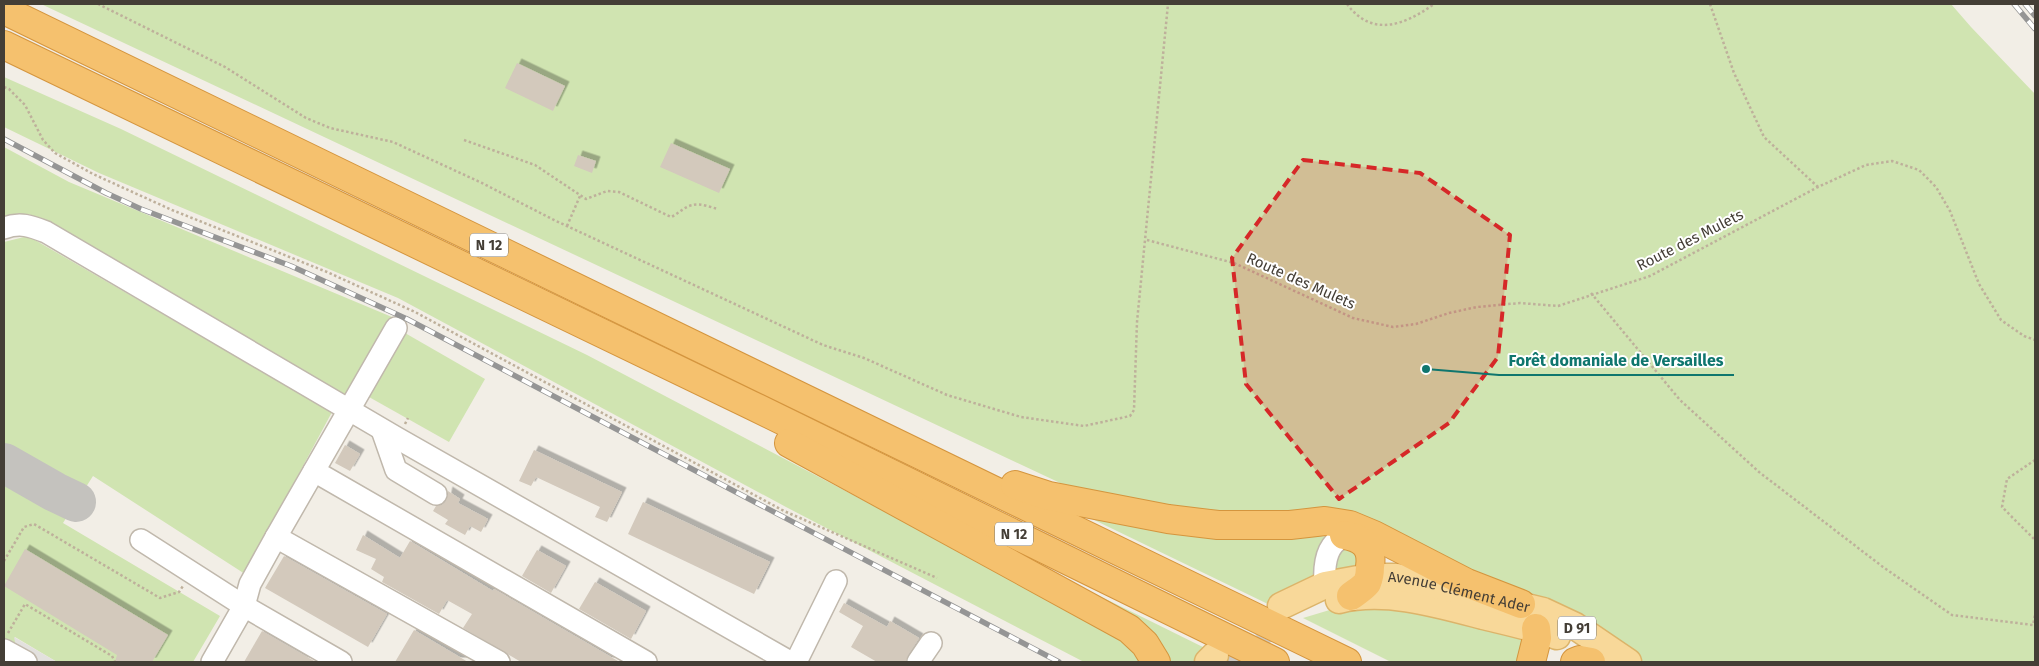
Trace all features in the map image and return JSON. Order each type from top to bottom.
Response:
[{"type":"highway","name":"N 12","points":[[4,10],[1347,662]]},
{"type":"highway","name":"N 12","points":[[4,45],[753,406],[1275,662]]},
{"type":"highway","points":[[753,406],[769,432],[1129,629],[1145,644],[1156,662]]},
{"type":"highway","points":[[974,480],[1004,482],[1049,496],[1168,519],[1218,525],[1290,525],[1325,521],[1350,525],[1374,535],[1467,583],[1521,604]]},
{"type":"highway","points":[[1290,525],[1362,540],[1370,550],[1369,576],[1366,584],[1351,596]]},
{"type":"highway","points":[[1531,662],[1537,638],[1536,628]]},
{"type":"highway","points":[[1575,662],[1580,660],[1591,662]]},
{"type":"main road","name":"Avenue Clément Ader","points":[[1603,662],[1569,640],[1536,628],[1422,600],[1351,596],[1288,609],[1325,585],[1369,576],[1397,577],[1521,604],[1543,611],[1575,626],[1628,662]]},
{"type":"main road","points":[[1521,604],[1534,620],[1536,628]]},
{"type":"street","points":[[4,228],[15,224],[29,225],[46,232],[382,430],[790,662]]},
{"type":"street","points":[[212,662],[244,606],[250,584],[396,328]]},
{"type":"street","points":[[382,430],[396,470],[436,494]]},
{"type":"street","points":[[314,471],[646,662]]},
{"type":"street","points":[[1325,585],[1324,571],[1328,554],[1338,540],[1350,536]]},
{"type":"street","points":[[276,537],[499,662]]},
{"type":"street","points":[[141,540],[244,606],[341,662]]},
{"type":"street","points":[[796,662],[836,582]]},
{"type":"street","points":[[918,662],[931,643]]},
{"type":"street","points":[[4,650],[26,662]]},
{"type":"path","points":[[98,4],[225,68],[306,118],[330,128],[394,142],[482,183],[566,226],[823,345],[893,370],[929,388],[1021,417],[1084,426],[1130,416],[1134,410],[1138,322],[1168,4]]},
{"type":"path","points":[[1347,4],[1355,14],[1372,24],[1395,25],[1421,13],[1434,4]]},
{"type":"path","points":[[1710,4],[1734,73],[1764,137],[1818,186]]},
{"type":"path","points":[[4,87],[25,105],[43,140],[55,153],[93,174],[172,210],[327,272],[415,312],[784,511],[936,578]]},
{"type":"path","points":[[464,140],[535,165],[586,199],[607,191],[619,192],[671,217],[679,214],[692,204],[706,205],[718,209]]},
{"type":"path","name":"Route des Mulets","points":[[1146,240],[1234,263],[1353,318],[1393,326],[1416,324],[1449,313],[1477,307],[1520,303],[1558,306],[1650,276],[1818,186],[1866,165],[1892,162],[1919,170],[1936,188],[1950,211],[1979,284],[2001,320],[2024,336],[2035,340]]},
{"type":"path","points":[[566,226],[580,196]]},
{"type":"path","points":[[1591,294],[1680,400],[1759,472],[1883,567],[1952,615],[2033,625],[2035,615]]},
{"type":"path","points":[[2035,460],[2007,479],[2002,507],[2035,540]]},
{"type":"path","points":[[4,561],[24,527],[34,524],[160,598],[179,592],[192,573]]},
{"type":"path","points":[[4,641],[25,604],[112,656],[114,662]]},
{"type":"highlighted area","points":[[1303,160],[1420,173],[1510,235],[1498,357],[1449,423],[1339,499],[1246,384],[1232,258]]},
{"type":"green space","points":[[41,4],[1951,4],[2035,94],[2035,662],[1638,662],[1546,600],[1456,566],[1397,534],[1090,497]]},
{"type":"green space","points":[[4,77],[121,129],[587,355],[1127,639],[1146,662],[1084,662],[786,507],[398,298],[99,173],[4,127]]},
{"type":"green space","points":[[4,147],[69,182],[392,317],[348,399],[29,214],[4,220]]},
{"type":"green space","points":[[28,236],[332,412],[245,574],[93,476],[63,523],[220,616],[193,662],[57,662],[15,637],[16,649],[4,641],[4,242]]},
{"type":"green space","points":[[405,333],[485,379],[449,442],[369,397]]},
{"type":"green space","points":[[1086,516],[1335,537],[1320,579],[1272,606]]},
{"type":"green space","points":[[1349,544],[1368,565],[1334,580],[1334,569],[1338,555]]},
{"type":"green space","points":[[1043,568],[1213,652],[1204,662],[1166,662]]},
{"type":"green space","points":[[1388,601],[1533,632],[1527,662],[1391,662],[1303,618],[1333,609]]},
{"type":"shaded area","points":[[14,637],[57,662],[19,662]]},
{"type":"building","points":[[517,63],[565,86],[553,111],[505,88]]},
{"type":"building","points":[[671,143],[730,169],[719,193],[660,167]]},
{"type":"building","points":[[578,155],[596,161],[592,173],[574,166]]},
{"type":"building","points":[[345,445],[360,454],[350,471],[335,463]]},
{"type":"building","points":[[534,450],[622,492],[607,522],[595,517],[600,507],[536,477],[531,486],[519,481]]},
{"type":"building","points":[[448,491],[460,499],[458,503],[488,519],[481,532],[470,526],[465,535],[445,524],[448,520],[433,511],[436,506],[442,505],[446,501]]},
{"type":"building","points":[[643,502],[770,562],[754,594],[628,534]]},
{"type":"building","points":[[363,535],[400,558],[410,541],[618,662],[521,662],[463,628],[472,614],[447,600],[439,614],[382,582],[384,577],[371,569],[376,559],[356,550]]},
{"type":"building","points":[[25,549],[168,635],[152,662],[115,662],[117,655],[4,586]]},
{"type":"building","points":[[537,550],[566,566],[551,593],[522,576]]},
{"type":"building","points":[[284,556],[387,614],[368,647],[265,588]]},
{"type":"building","points":[[595,582],[646,611],[631,639],[579,609]]},
{"type":"building","points":[[844,603],[887,627],[890,621],[919,638],[908,655],[906,662],[877,662],[851,647],[863,626],[839,612]]},
{"type":"building","points":[[414,630],[468,662],[395,662]]},
{"type":"building","points":[[262,631],[316,662],[244,662]]},
{"type":"taxiway","points":[[4,463],[76,502]]},
{"type":"tunnel","points":[[1226,660],[1261,633],[1289,616]]},
{"type":"railway","points":[[2014,4],[2035,29]]},
{"type":"railway","points":[[2025,4],[2035,16]]},
{"type":"railway","points":[[4,139],[106,193],[141,209],[291,266],[407,319],[1059,662]]},
{"type":"place","name":"Forêt domaniale de Versailles","points":[[1426,369]]}]
